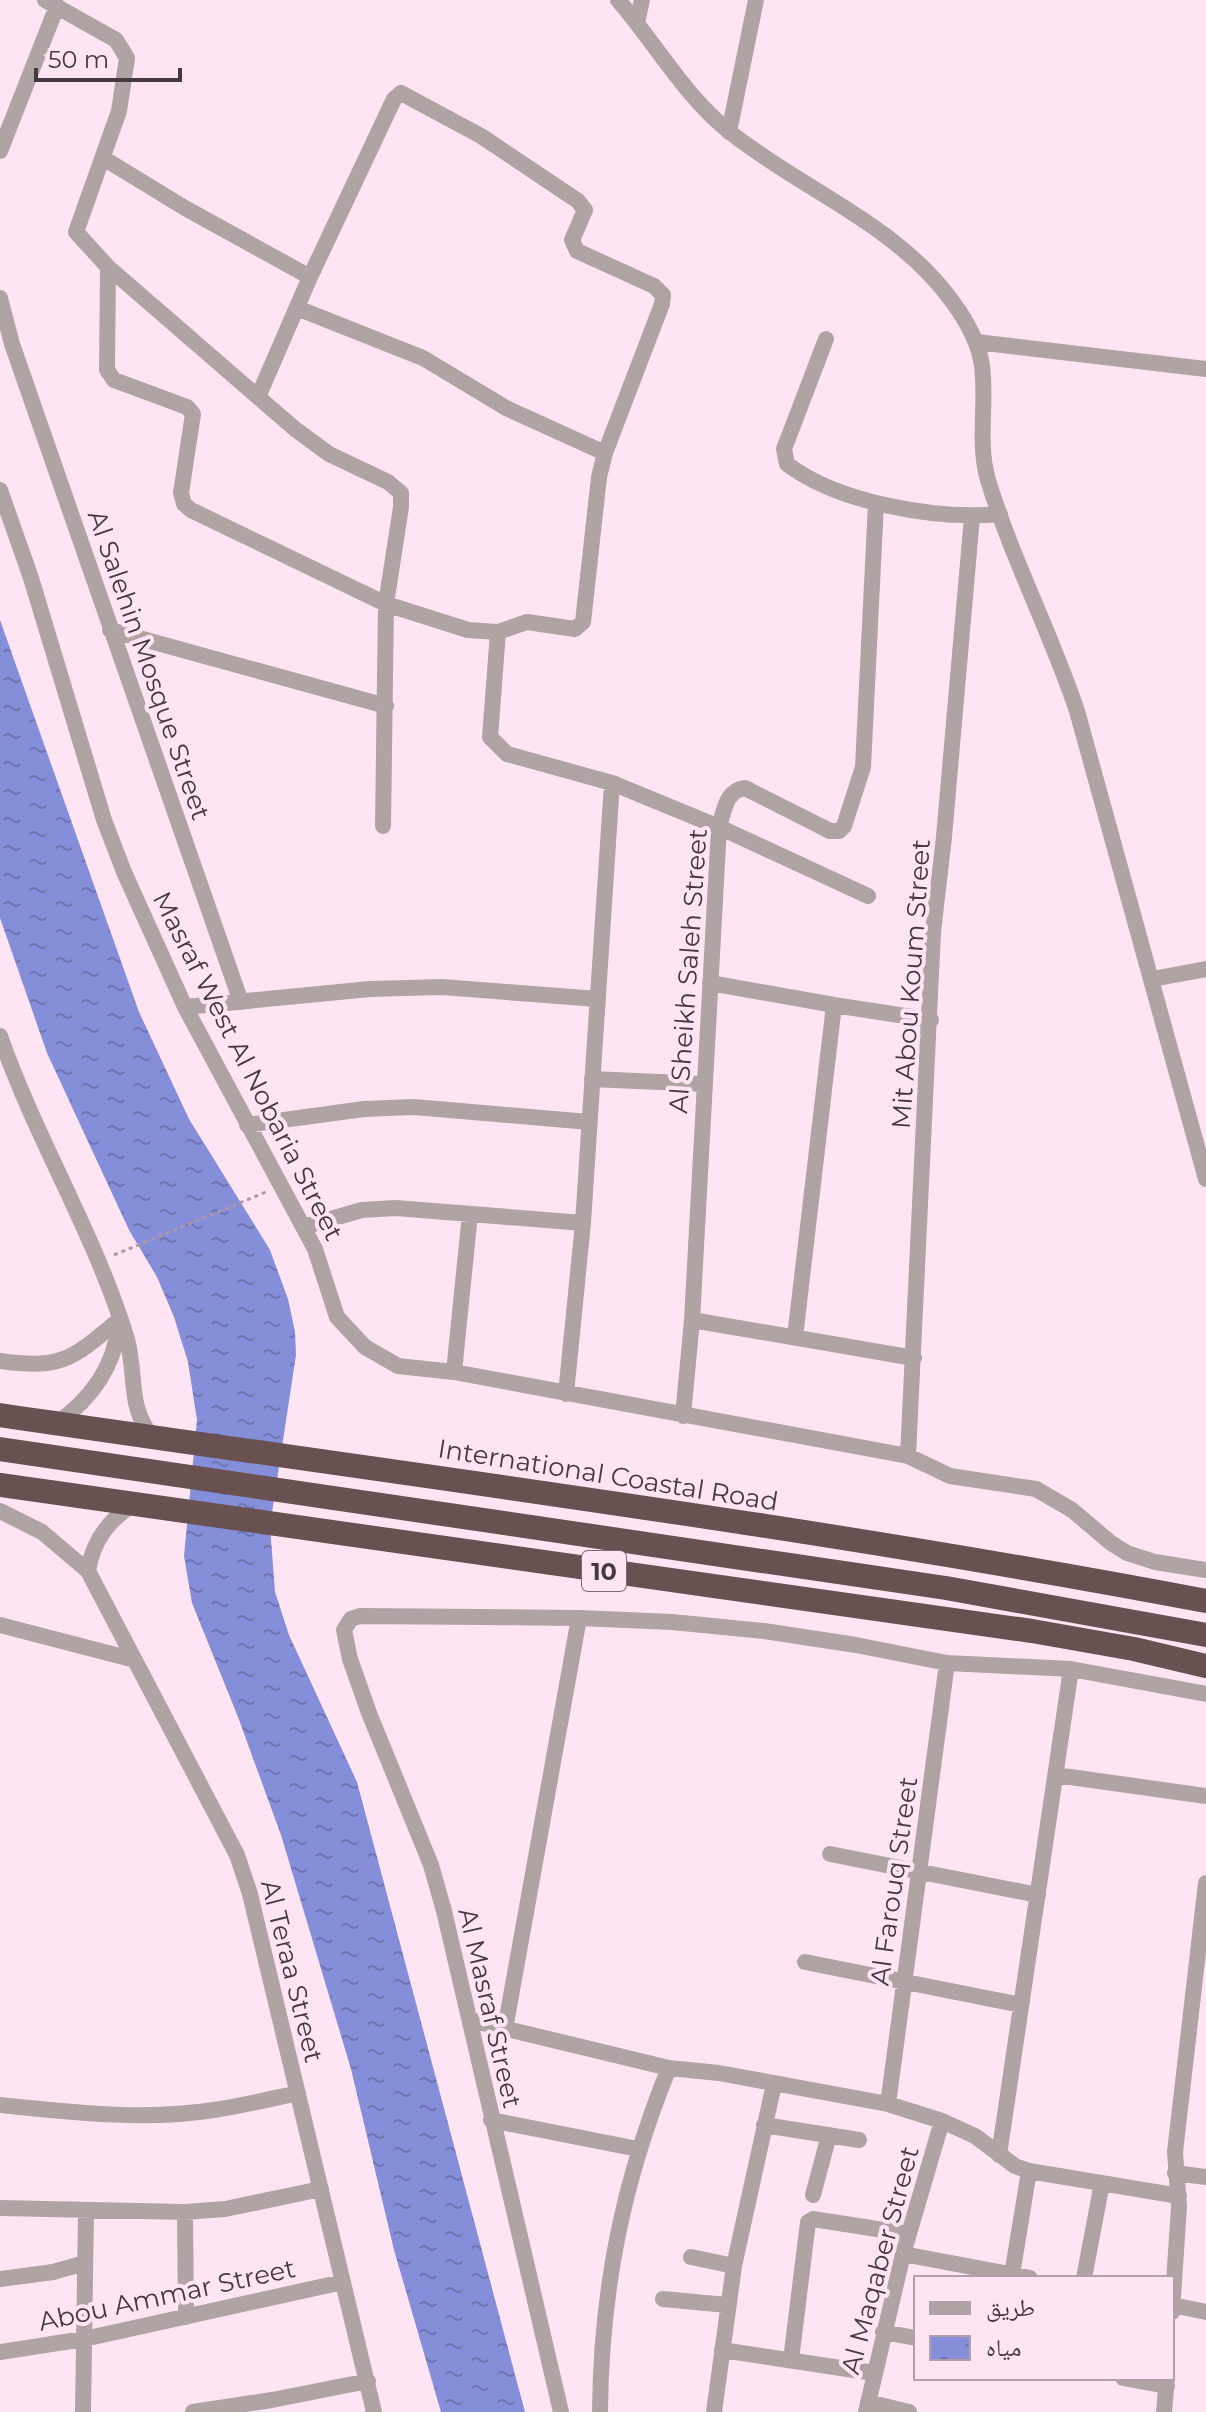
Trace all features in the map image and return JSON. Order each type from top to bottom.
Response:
[{"type":"highway","name":"International Coastal Road","points":[[0,1415],[343,1463],[1034,1568],[1206,1601]]},
{"type":"highway","points":[[0,1449],[930,1586],[1206,1635]]},
{"type":"highway","name":"10","points":[[0,1485],[1032,1631],[1134,1649],[1206,1666]]},
{"type":"street","points":[[618,0],[691,93],[729,132],[903,250],[950,298],[977,342],[982,366],[982,442],[987,476],[1077,711],[1206,1179]]},
{"type":"street","points":[[637,23],[642,0]]},
{"type":"street","points":[[729,132],[756,0]]},
{"type":"street","points":[[0,151],[51,3],[116,40],[125,51],[128,65],[119,111],[76,232],[108,267],[329,454],[398,489],[402,497],[401,507],[386,604],[383,826]]},
{"type":"street","points":[[108,267],[106,334],[109,375],[114,380],[187,407],[193,414],[181,493],[184,504],[386,604],[468,630],[498,632],[527,622],[575,629],[583,622],[599,477],[663,295],[654,286],[577,251],[572,240],[584,216],[582,204],[481,136],[402,94],[397,95],[310,277],[258,397]]},
{"type":"street","points":[[103,158],[185,208],[310,277]]},
{"type":"street","name":"Al Salehin Mosque Street","points":[[0,298],[12,344],[241,1002]]},
{"type":"street","points":[[297,308],[423,358],[506,408],[605,453]]},
{"type":"street","points":[[826,339],[784,449],[784,459],[791,467],[831,488],[876,503],[924,513],[972,517],[1000,514]]},
{"type":"street","points":[[977,342],[1206,369]]},
{"type":"street","name":"Masraf West Al Nobaria Street","points":[[0,490],[31,578],[104,820],[124,872],[185,1007],[315,1249],[337,1317],[365,1347],[398,1366],[454,1372]]},
{"type":"street","name":"Al Sheikh Saleh Street","points":[[683,1416],[692,1320],[719,827],[730,795],[741,788],[750,789],[833,832],[844,826],[863,767],[876,503]]},
{"type":"street","name":"Mit Abou Koum Street","points":[[908,1456],[933,932],[972,517]]},
{"type":"street","points":[[110,630],[386,706]]},
{"type":"street","points":[[498,632],[489,729],[494,744],[507,754],[612,783],[719,827],[868,896]]},
{"type":"street","points":[[566,1394],[583,1223],[612,783]]},
{"type":"street","points":[[1152,979],[1206,969]]},
{"type":"street","points":[[710,983],[931,1020]]},
{"type":"street","points":[[185,1007],[370,989],[442,987],[597,999]]},
{"type":"street","points":[[795,1337],[834,1005]]},
{"type":"street","points":[[0,1036],[28,1107],[100,1262],[132,1360],[134,1404],[152,1437]]},
{"type":"street","points":[[592,1079],[703,1084]]},
{"type":"street","points":[[247,1125],[364,1109],[414,1107],[589,1122]]},
{"type":"street","points":[[303,1227],[362,1210],[396,1208],[583,1223]]},
{"type":"street","points":[[470,1214],[454,1372],[908,1456],[950,1476],[1036,1489],[1072,1510],[1127,1553],[1155,1562],[1206,1570]]},
{"type":"street","points":[[0,1361],[38,1365],[69,1359],[120,1319]]},
{"type":"street","points":[[56,1424],[85,1401],[97,1386],[114,1353],[120,1319]]},
{"type":"street","points":[[692,1320],[914,1358]]},
{"type":"street","points":[[88,1571],[90,1557],[102,1532],[134,1504]]},
{"type":"street","name":"Al Teraa Street","points":[[0,1511],[42,1532],[88,1571],[237,1855],[250,1894],[374,2412]]},
{"type":"street","name":"Al Masraf Street","points":[[561,2412],[431,1865],[369,1713],[350,1659],[344,1630],[345,1624],[360,1616],[579,1618]]},
{"type":"street","points":[[505,2029],[579,1618],[672,1622],[764,1631],[947,1663],[1071,1669],[1206,1694]]},
{"type":"street","points":[[0,1625],[135,1660]]},
{"type":"street","name":"Al Farouq Street","points":[[888,2104],[947,1663]]},
{"type":"street","points":[[999,2155],[1071,1669]]},
{"type":"street","points":[[1056,1775],[1206,1796]]},
{"type":"street","points":[[830,1854],[1038,1895]]},
{"type":"street","points":[[1174,2276],[1179,2196],[1175,2152],[1206,1883]]},
{"type":"street","points":[[805,1962],[1021,2005]]},
{"type":"street","points":[[470,2020],[669,2068],[888,2104],[942,2121],[975,2136],[1015,2166],[1029,2171],[1179,2196]]},
{"type":"street","points":[[600,2412],[607,2288],[620,2218],[638,2149],[669,2068]]},
{"type":"street","points":[[714,2412],[734,2266],[774,2084]]},
{"type":"street","points":[[0,2105],[142,2115],[212,2111],[298,2093]]},
{"type":"street","points":[[491,2120],[638,2149]]},
{"type":"street","name":"Al Maqaber Street","points":[[867,2407],[903,2254],[942,2121]]},
{"type":"street","points":[[764,2125],[859,2140]]},
{"type":"street","points":[[813,2195],[829,2135]]},
{"type":"street","points":[[1012,2275],[1029,2171]]},
{"type":"street","points":[[1175,2173],[1206,2177]]},
{"type":"street","points":[[1084,2276],[1102,2183]]},
{"type":"street","points":[[0,2208],[185,2212],[225,2209],[321,2189]]},
{"type":"street","points":[[83,2412],[86,2212]]},
{"type":"street","points":[[185,2212],[186,2317]]},
{"type":"street","points":[[791,2360],[808,2222],[813,2219],[909,2234]]},
{"type":"street","points":[[903,2254],[1018,2276]]},
{"type":"street","points":[[691,2257],[734,2266]]},
{"type":"street","points":[[0,2279],[53,2272],[85,2263]]},
{"type":"street","name":"Abou Ammar Street","points":[[0,2352],[84,2339],[343,2282]]},
{"type":"street","points":[[663,2299],[727,2305]]},
{"type":"street","points":[[1174,2305],[1206,2312]]},
{"type":"street","points":[[883,2332],[914,2338]]},
{"type":"street","points":[[722,2350],[874,2373]]},
{"type":"street","points":[[1145,2380],[1167,2382],[1164,2412]]},
{"type":"street","points":[[193,2412],[368,2381]]},
{"type":"street","points":[[867,2407],[909,2412]]},
{"type":"path","points":[[118,1254],[250,1199]]},
{"type":"water","points":[[0,620],[139,1012],[189,1119],[270,1250],[288,1299],[296,1355],[270,1526],[275,1592],[289,1635],[357,1782],[525,2412],[441,2412],[394,2250],[351,2069],[281,1835],[192,1603],[184,1556],[197,1420],[188,1362],[157,1277],[129,1230],[47,1053],[0,918]]}]
